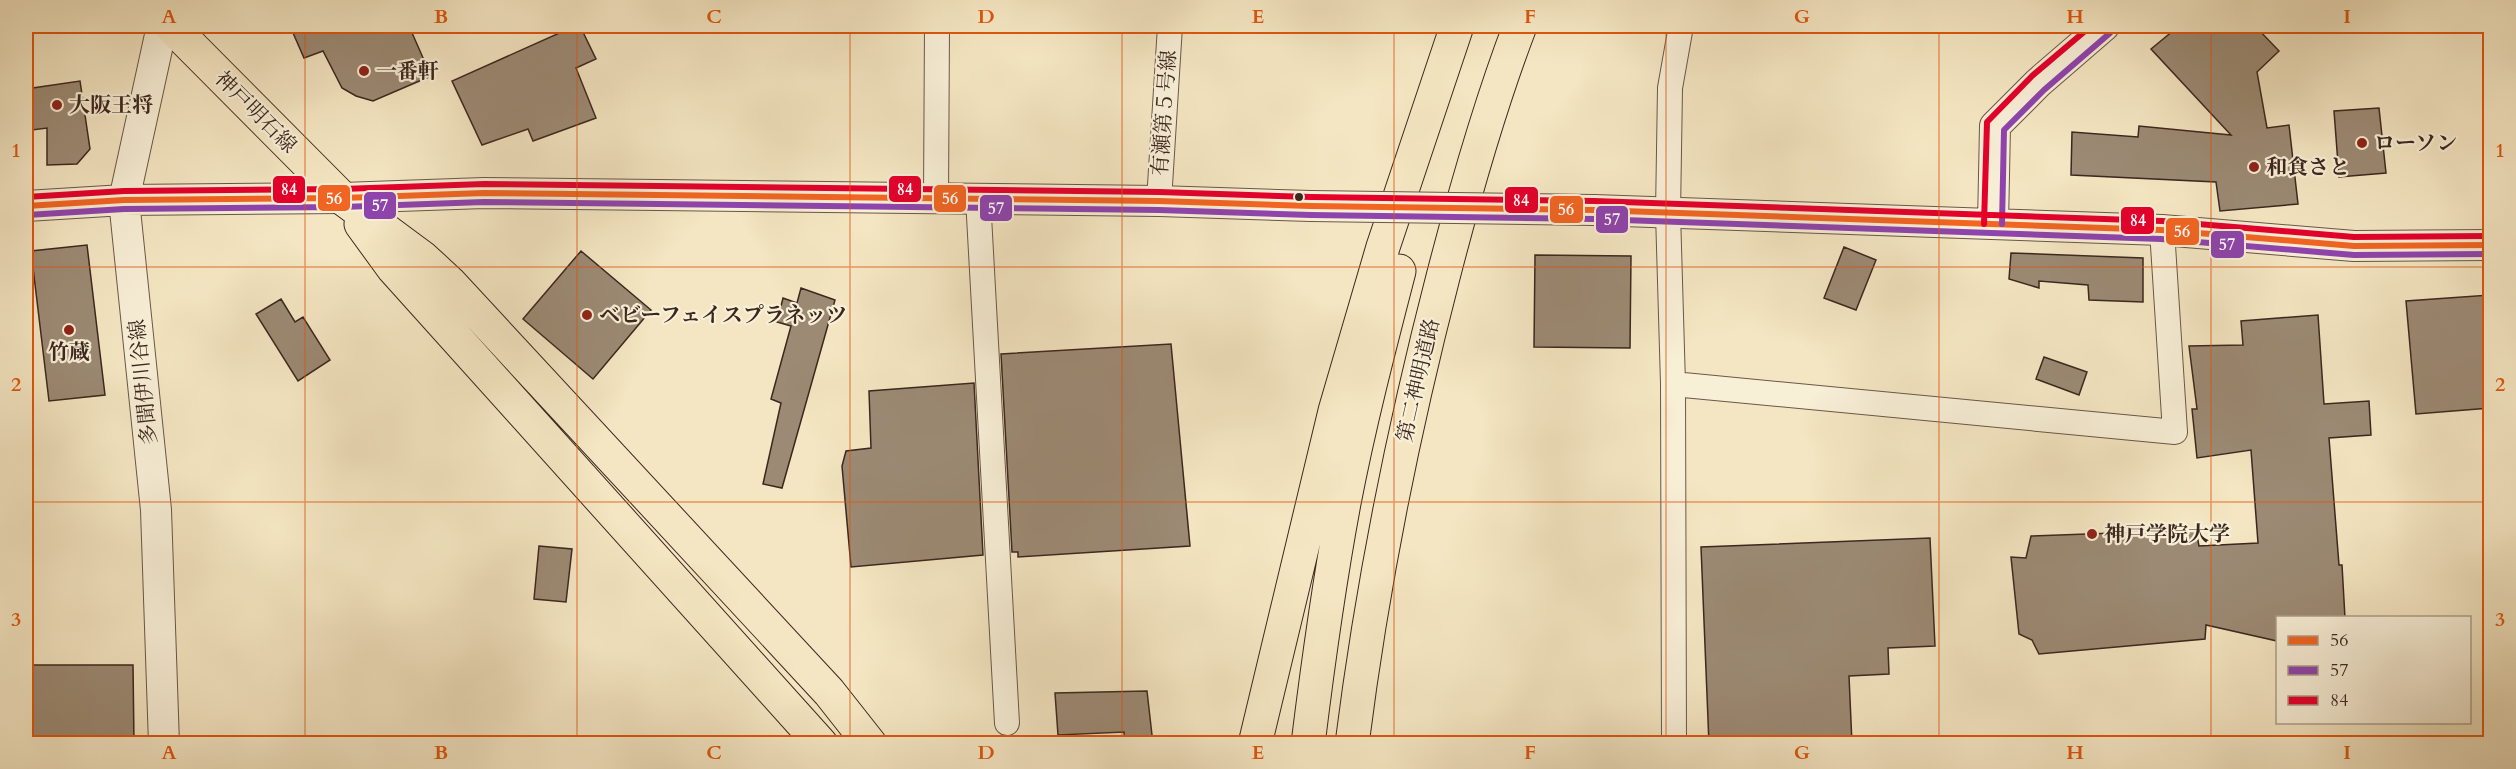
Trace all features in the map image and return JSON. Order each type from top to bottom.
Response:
[{"type":"main road","name":"神戸明石線","points":[[171,26],[342,198]]},
{"type":"main road","points":[[1255,744],[1335,411],[1387,236],[1457,26]]},
{"type":"main road","points":[[1308,744],[1322,632],[1342,515],[1375,363],[1410,226],[1472,26]]},
{"type":"main road","name":"第二神明道路","points":[[1352,744],[1365,641],[1418,371],[1454,233],[1499,81],[1520,26]]},
{"type":"main road","points":[[342,198],[423,258],[449,282],[829,692],[870,744]]},
{"type":"main road","points":[[342,198],[393,268],[814,738]]},
{"type":"main road","points":[[829,692],[893,744]]},
{"type":"street","name":"多聞伊川谷線","points":[[162,26],[124,200],[156,510],[164,744]]},
{"type":"street","points":[[936,198],[937,26]]},
{"type":"street","name":"有瀬第５号線","points":[[1159,201],[1170,26]]},
{"type":"street","points":[[1674,744],[1673,384],[1668,213],[1670,88],[1682,26]]},
{"type":"street","points":[[1993,224],[1995,126],[2038,83],[2104,26]]},
{"type":"street","points":[[26,206],[124,200],[342,198],[484,193],[978,198],[1594,210],[2163,230],[2354,246],[2490,245]]},
{"type":"street","points":[[978,198],[1007,723]]},
{"type":"street","points":[[1673,384],[2175,432],[2163,230]]},
{"type":"building","points":[[290,26],[409,26],[431,76],[373,101],[356,96],[342,88],[323,51],[304,58]]},
{"type":"building","points":[[575,26],[580,26],[596,59],[576,68],[596,118],[533,141],[528,129],[482,145],[452,81]]},
{"type":"building","points":[[2179,26],[2255,26],[2279,51],[2257,72],[2267,128],[2289,125],[2298,204],[2220,211],[2216,182],[2071,175],[2072,132],[2138,137],[2139,126],[2231,135],[2151,49]]},
{"type":"building","points":[[80,81],[90,149],[77,164],[47,165],[47,128],[32,130],[26,89]]},
{"type":"building","points":[[2379,108],[2386,173],[2339,177],[2334,111]]},
{"type":"building","points":[[87,245],[105,395],[49,401],[31,251]]},
{"type":"building","points":[[1844,247],[1876,260],[1856,310],[1824,298]]},
{"type":"building","name":"ベビーフェイスプラネッツ","points":[[581,251],[651,310],[593,379],[523,319]]},
{"type":"building","points":[[2011,253],[2143,258],[2143,302],[2089,300],[2088,285],[2039,281],[2039,288],[2009,279]]},
{"type":"building","points":[[1535,255],[1631,256],[1630,348],[1534,347]]},
{"type":"building","points":[[801,288],[835,300],[782,488],[763,484],[781,403],[771,399],[791,326],[777,322],[783,298],[797,303]]},
{"type":"building","points":[[2490,295],[2490,408],[2416,414],[2406,301]]},
{"type":"building","points":[[281,299],[295,322],[303,317],[330,360],[298,381],[256,314]]},
{"type":"building","points":[[2318,315],[2324,404],[2369,401],[2371,435],[2329,438],[2345,616],[2276,616],[2276,641],[2206,625],[2205,639],[2039,654],[2032,640],[2019,634],[2011,557],[2026,558],[2031,536],[2196,530],[2199,546],[2258,543],[2251,450],[2197,458],[2192,409],[2197,409],[2189,346],[2243,345],[2241,321]]},
{"type":"building","points":[[1171,344],[1190,546],[1018,557],[1018,552],[1012,552],[1001,354]]},
{"type":"building","points":[[2044,357],[2087,372],[2079,395],[2036,379]]},
{"type":"building","points":[[974,383],[983,555],[851,567],[842,466],[846,451],[871,448],[869,391]]},
{"type":"building","points":[[1930,538],[1935,646],[1888,648],[1889,674],[1849,676],[1852,744],[1709,744],[1701,547]]},
{"type":"building","points":[[539,546],[572,549],[566,602],[534,599]]},
{"type":"building","points":[[26,665],[133,665],[134,744],[26,744]]},
{"type":"building","points":[[1147,691],[1153,744],[1125,744],[1124,732],[1058,735],[1055,693]]},
{"type":"transit line","name":"84","points":[[1984,224],[1987,122],[2032,76],[2091,26]]},
{"type":"transit line","name":"57","points":[[2002,224],[2004,130],[2044,90],[2110,33]]},
{"type":"transit line","name":"84","points":[[26,197],[124,191],[342,189],[484,184],[1159,192],[1311,197],[1594,201],[2162,221],[2354,237],[2490,236]]},
{"type":"transit line","name":"56","points":[[26,206],[124,200],[342,198],[484,193],[1159,201],[1311,206],[1594,210],[2162,230],[2354,246],[2490,245]]},
{"type":"transit line","name":"57","points":[[27,215],[124,209],[342,207],[484,202],[1159,210],[1311,215],[1594,219],[2161,239],[2354,255],[2490,254]]},
{"type":"place","name":"一番軒","points":[[364,71]]},
{"type":"place","name":"大阪王将","points":[[57,105]]},
{"type":"place","name":"ローソン","points":[[2362,143]]},
{"type":"place","name":"和食さと","points":[[2254,167]]},
{"type":"place","name":"ベビーフェイスプラネッツ","points":[[587,315]]},
{"type":"place","name":"竹蔵","points":[[69,330]]},
{"type":"place","name":"神戸学院大学","points":[[2092,534]]}]
